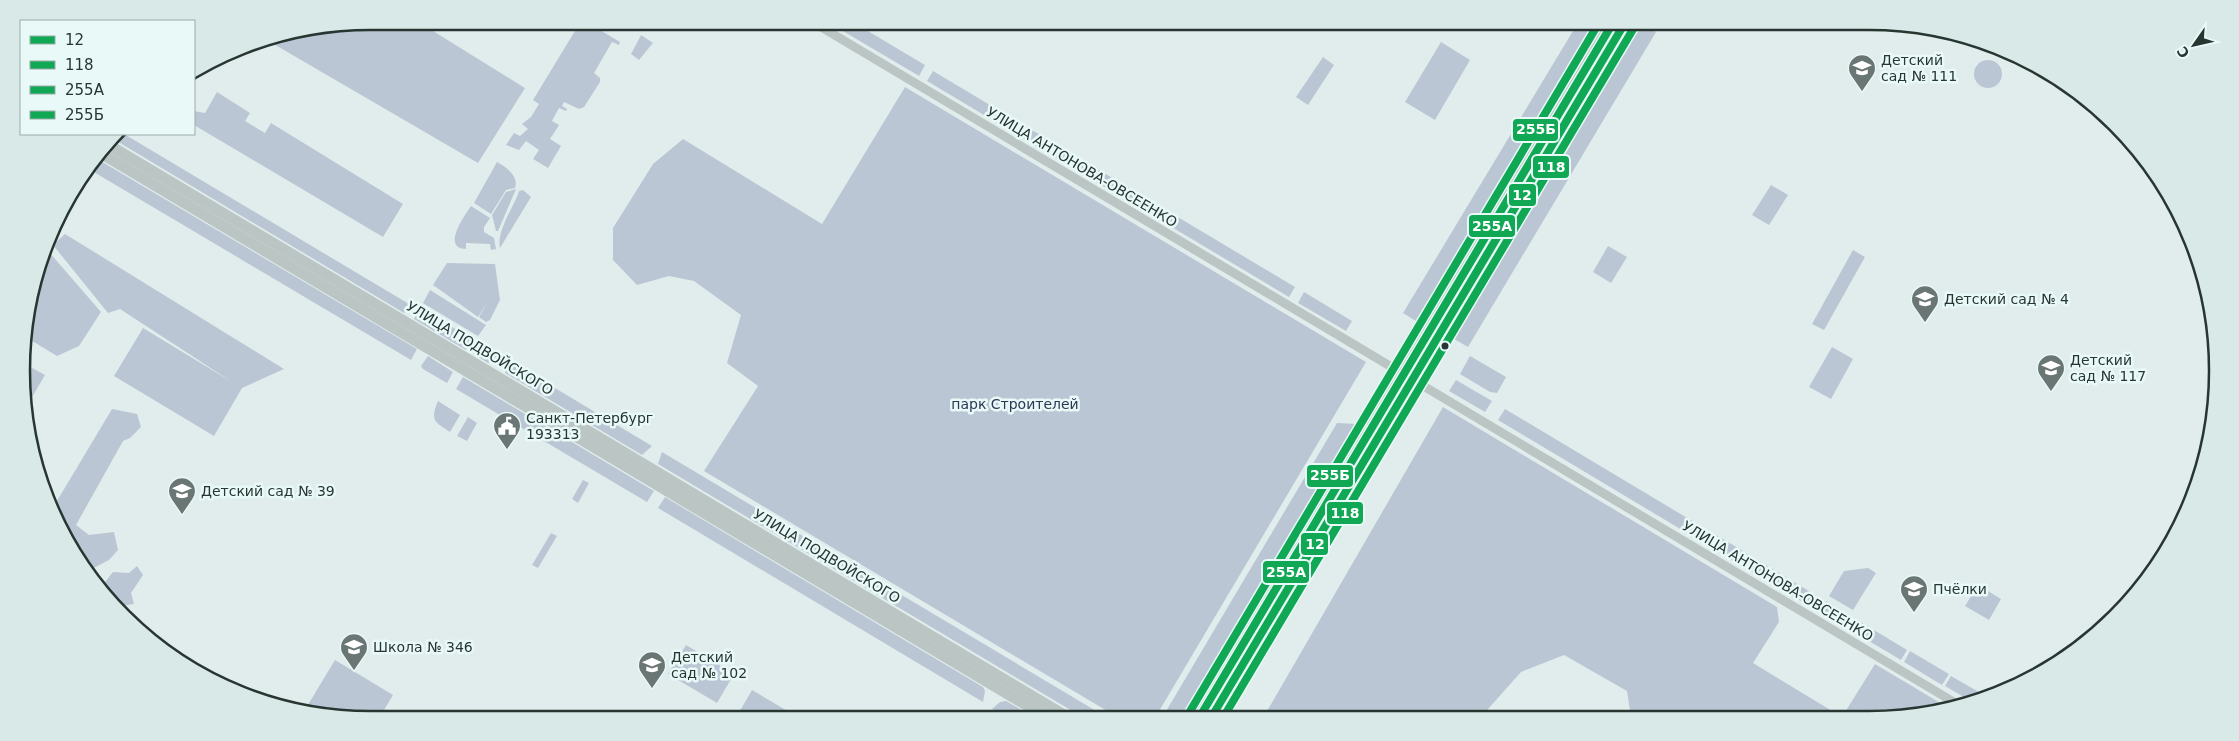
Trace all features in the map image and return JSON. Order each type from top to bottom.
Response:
[{"type":"street","name":"УЛИЦА АНТОНОВА-ОВСЕЕНКО","points":[[825,30],[1952,700]]},
{"type":"street","points":[[1202,711],[1607,30]]},
{"type":"street","points":[[1215,711],[1621,30]]},
{"type":"street","name":"УЛИЦА ПОДВОЙСКОГО","points":[[113,147],[1057,711]]},
{"type":"street","name":"УЛИЦА ПОДВОЙСКОГО","points":[[106,156],[1036,711]]},
{"type":"green space","points":[[432,30],[525,88],[478,163],[274,44],[326,33],[348,31]]},
{"type":"green space","points":[[576,30],[600,30],[620,42],[619,45],[612,42],[594,73],[600,78],[600,82],[584,107],[579,109],[564,102],[562,106],[567,109],[566,111],[559,108],[552,121],[559,125],[550,139],[561,146],[548,168],[533,159],[539,150],[526,141],[519,150],[506,145],[514,133],[520,136],[528,129],[522,124],[531,117],[539,104],[533,100]]},
{"type":"green space","points":[[841,30],[866,30],[925,65],[919,76]]},
{"type":"green space","points":[[1574,30],[1600,30],[1413,341],[1406,337],[1416,321],[1403,313]]},
{"type":"green space","points":[[1629,30],[1653,30],[1656,32],[1468,347],[1447,335]]},
{"type":"green space","points":[[641,35],[653,43],[639,60],[631,54]]},
{"type":"green space","points":[[1441,42],[1470,60],[1435,120],[1405,102]]},
{"type":"green space","points":[[1323,57],[1334,65],[1308,105],[1296,97]]},
{"type":"green space","points":[[1988,60],[1998,64],[2002,74],[1998,84],[1988,88],[1978,84],[1974,74],[1978,64]]},
{"type":"green space","points":[[933,71],[1295,287],[1289,297],[927,81]]},
{"type":"green space","name":"парк Строителей","points":[[905,87],[1366,362],[1159,711],[1107,711],[704,471],[758,386],[727,363],[741,315],[694,281],[669,276],[637,285],[613,260],[613,228],[653,164],[683,139],[822,224]]},
{"type":"green space","points":[[217,92],[250,113],[245,121],[265,133],[271,123],[403,204],[383,237],[195,126],[195,111],[205,113]]},
{"type":"green space","points":[[126,135],[409,304],[404,313],[118,142]]},
{"type":"green space","points":[[101,161],[417,349],[411,360],[94,172]]},
{"type":"green space","points":[[497,162],[511,172],[516,184],[515,188],[506,190],[491,214],[474,203]]},
{"type":"green space","points":[[1771,185],[1788,195],[1769,225],[1752,215]]},
{"type":"green space","points":[[516,189],[498,231],[496,231],[492,215],[506,192]]},
{"type":"green space","points":[[523,190],[531,197],[500,248],[499,241],[503,227],[519,191]]},
{"type":"green space","points":[[471,206],[490,218],[484,227],[484,232],[494,238],[496,249],[491,250],[490,244],[466,243],[466,249],[459,247],[455,243],[457,230]]},
{"type":"green space","points":[[65,234],[284,369],[242,388],[214,436],[114,376],[143,328],[232,382],[120,309],[108,313],[54,246]]},
{"type":"green space","points":[[1608,246],[1627,257],[1611,283],[1593,272]]},
{"type":"green space","points":[[1853,250],[1865,257],[1824,330],[1812,324]]},
{"type":"green space","points":[[51,254],[101,312],[79,346],[57,356],[32,341],[37,304]]},
{"type":"green space","points":[[447,263],[495,264],[500,300],[490,320],[486,322],[479,317],[487,303],[478,317],[433,285]]},
{"type":"green space","points":[[430,290],[486,325],[478,336],[423,303]]},
{"type":"green space","points":[[1304,292],[1352,321],[1346,331],[1298,303]]},
{"type":"green space","points":[[420,308],[472,339],[466,350],[414,319]]},
{"type":"green space","points":[[1832,347],[1853,359],[1831,399],[1809,387]]},
{"type":"green space","points":[[488,349],[498,355],[488,363],[475,355],[478,351]]},
{"type":"green space","points":[[428,356],[453,372],[447,383],[423,369],[421,366]]},
{"type":"green space","points":[[1470,356],[1506,377],[1497,393],[1490,392],[1460,374]]},
{"type":"green space","points":[[508,360],[652,446],[642,455],[505,373]]},
{"type":"green space","points":[[30,367],[45,375],[31,398]]},
{"type":"green space","points":[[463,377],[654,491],[647,502],[456,389]]},
{"type":"green space","points":[[1456,380],[1492,401],[1485,412],[1449,391]]},
{"type":"green space","points":[[438,401],[460,415],[450,432],[440,426],[435,420],[434,412]]},
{"type":"green space","points":[[1443,407],[1777,607],[1779,622],[1753,663],[1832,711],[1630,711],[1627,691],[1564,655],[1521,672],[1486,711],[1267,711]]},
{"type":"green space","points":[[112,409],[137,414],[141,427],[130,438],[123,441],[76,525],[89,535],[114,532],[118,550],[109,560],[93,568],[76,541],[56,502]]},
{"type":"green space","points":[[1505,409],[1699,525],[1701,533],[1697,536],[1692,536],[1498,420]]},
{"type":"green space","points":[[468,417],[477,423],[467,441],[457,436]]},
{"type":"green space","points":[[1337,423],[1357,424],[1353,431],[1358,434],[1193,711],[1166,711]]},
{"type":"green space","points":[[662,452],[1096,711],[1072,711],[658,464]]},
{"type":"green space","points":[[583,480],[589,483],[578,503],[572,499]]},
{"type":"green space","points":[[665,497],[983,687],[985,691],[983,702],[658,508]]},
{"type":"green space","points":[[551,533],[557,536],[538,568],[532,565]]},
{"type":"green space","points":[[1713,533],[1725,540],[1718,551],[1711,544]]},
{"type":"green space","points":[[1728,542],[1817,596],[1808,605],[1721,554]]},
{"type":"green space","points":[[137,566],[143,575],[131,593],[134,604],[124,606],[104,583],[113,572],[129,573]]},
{"type":"green space","points":[[1868,568],[1876,573],[1853,610],[1829,596],[1844,571]]},
{"type":"green space","points":[[1978,585],[2001,599],[1989,620],[1965,606]]},
{"type":"green space","points":[[1826,601],[1851,616],[1845,627],[1822,613]]},
{"type":"green space","points":[[1854,618],[1907,650],[1901,660],[1847,628]]},
{"type":"green space","points":[[686,645],[734,674],[717,703],[668,674]]},
{"type":"green space","points":[[1910,651],[1949,674],[1942,685],[1904,662]]},
{"type":"green space","points":[[335,660],[393,695],[383,711],[348,710],[308,705]]},
{"type":"green space","points":[[1875,664],[1940,703],[1891,710],[1846,711]]},
{"type":"green space","points":[[1951,676],[1980,692],[1964,697],[1945,686]]},
{"type":"green space","points":[[752,690],[787,711],[740,711]]},
{"type":"green space","points":[[1006,701],[1024,711],[996,711],[992,709],[1000,702]]},
{"type":"transit line","name":"255Б","points":[[1190,711],[1595,30]]},
{"type":"transit line","name":"255А","points":[[1203,711],[1609,30]]},
{"type":"transit line","name":"12","points":[[1215,711],[1621,30]]},
{"type":"transit line","name":"118","points":[[1227,711],[1633,30]]},
{"type":"place","name":"Детский сад № 111","points":[[1862,92]]},
{"type":"place","name":"Детский сад № 4","points":[[1925,323]]},
{"type":"place","name":"Детский сад № 117","points":[[2051,392]]},
{"type":"place","name":"Санкт-Петербург 193313","points":[[507,450]]},
{"type":"place","name":"Детский сад № 39","points":[[182,515]]},
{"type":"place","name":"Пчёлки","points":[[1914,613]]},
{"type":"place","name":"Школа № 346","points":[[354,671]]},
{"type":"place","name":"Детский сад № 102","points":[[652,689]]}]
